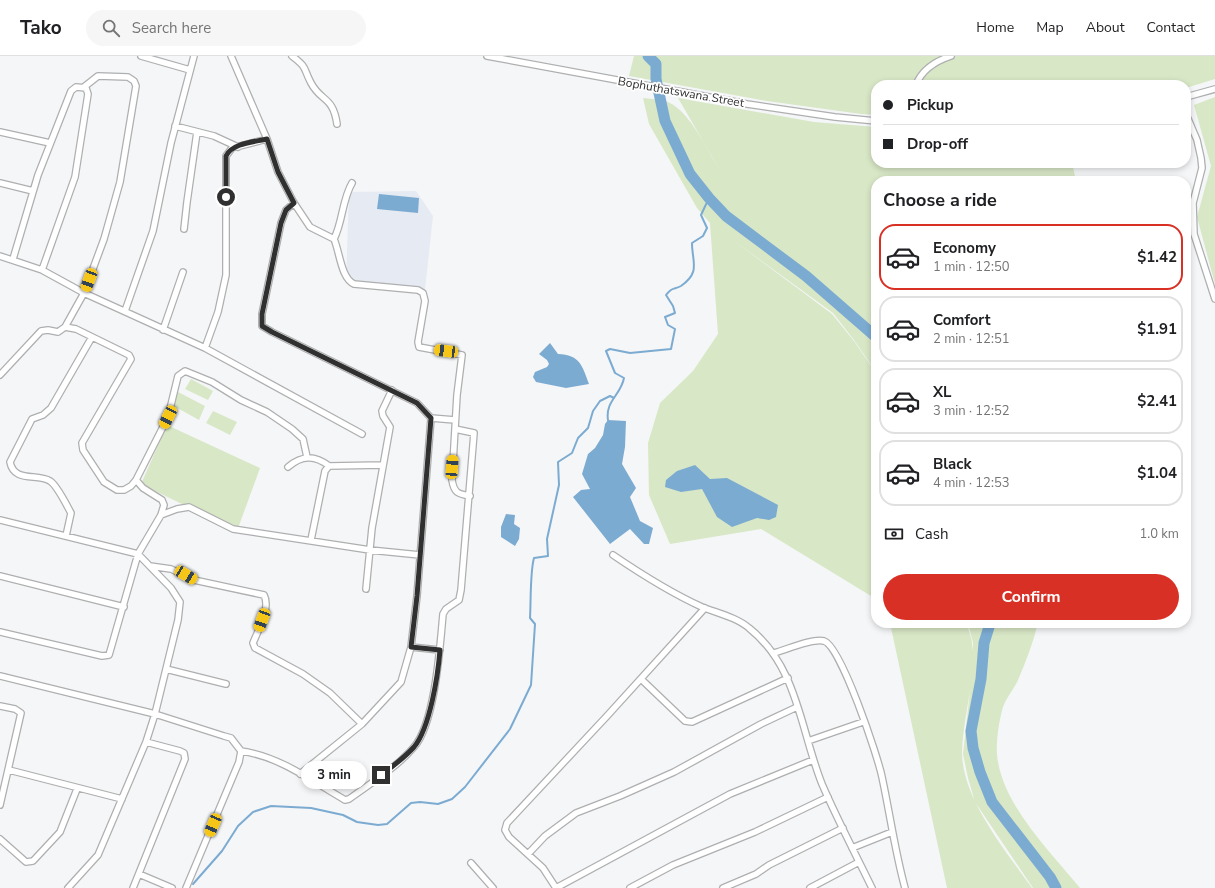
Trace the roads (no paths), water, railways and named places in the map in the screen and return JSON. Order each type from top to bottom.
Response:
[{"type":"street","points":[[141,56],[190,70]]},
{"type":"street","points":[[125,311],[153,231],[175,126],[194,56]]},
{"type":"street","points":[[231,56],[267,139],[278,172],[294,203],[310,227],[334,239],[341,259],[344,277],[348,282],[354,284],[418,290],[423,293],[424,301],[418,342],[419,347],[462,355],[455,420],[452,480],[453,490],[460,494],[470,496]]},
{"type":"street","points":[[292,56],[305,67],[311,83],[331,104],[335,111],[337,124]]},
{"type":"street","name":"Bophuthatswana Street","points":[[486,56],[685,93],[828,116],[871,120]]},
{"type":"street","points":[[918,80],[927,69],[940,60],[952,56]]},
{"type":"street","points":[[0,375],[41,331],[48,330],[58,332],[65,327],[84,293],[104,239],[120,182],[136,86],[134,81],[128,77],[98,76],[84,87],[76,87],[71,91],[33,191],[13,259]]},
{"type":"street","points":[[42,270],[75,177],[88,94],[86,88],[84,87]]},
{"type":"street","points":[[1191,96],[1215,89]]},
{"type":"street","points":[[175,126],[219,138],[238,146]]},
{"type":"street","points":[[1191,126],[1197,140],[1201,158],[1201,174],[1193,203],[1194,234],[1215,299]]},
{"type":"street","points":[[0,132],[50,143]]},
{"type":"street","points":[[184,229],[186,202],[198,132]]},
{"type":"street","points":[[205,348],[223,293],[227,253],[226,156],[228,152],[238,146],[267,139]]},
{"type":"street","points":[[0,183],[33,191]]},
{"type":"street","points":[[334,239],[340,228],[346,192],[352,183]]},
{"type":"street","points":[[294,203],[286,210],[281,223],[262,314],[262,326],[417,403],[431,418],[455,420]]},
{"type":"street","points":[[0,256],[13,259],[42,270],[84,293],[205,348],[362,434]]},
{"type":"street","points":[[163,330],[183,272]]},
{"type":"street","points":[[65,327],[76,329],[129,355],[131,359],[83,440],[82,447],[94,468],[104,482],[111,488],[124,490],[136,480],[168,417],[178,376],[185,371],[212,382],[241,400],[267,412],[292,429],[303,439],[307,458]]},
{"type":"street","points":[[66,536],[71,513],[59,492],[50,481],[16,474],[11,469],[10,462],[32,419],[43,415],[51,408],[92,337]]},
{"type":"street","points":[[366,589],[370,550],[390,426],[383,416],[382,411],[392,390]]},
{"type":"street","points":[[300,774],[362,724],[401,682],[411,647],[431,418]]},
{"type":"street","points":[[0,676],[156,714],[231,738],[241,750],[256,753],[278,761],[345,800],[349,799],[399,762],[414,747],[422,734],[429,713],[440,650],[443,614],[446,608],[460,600],[470,496],[474,433],[455,429]]},
{"type":"street","points":[[288,467],[296,461],[307,458],[320,459],[329,466],[383,465]]},
{"type":"street","points":[[311,540],[325,472],[329,466]]},
{"type":"street","points":[[0,632],[102,656],[106,656],[111,652],[138,554],[161,515],[164,505],[162,500],[143,488],[136,480]]},
{"type":"street","points":[[161,515],[177,509],[189,507],[233,528],[370,550],[420,555]]},
{"type":"street","points":[[0,520],[138,554],[176,594],[180,602],[178,620],[156,714],[146,742],[98,855],[68,888]]},
{"type":"street","points":[[613,555],[634,570],[705,608],[747,626],[774,653],[788,678],[813,760],[828,797],[872,888]]},
{"type":"street","points":[[150,566],[171,569],[194,580],[264,595],[266,600],[266,608],[253,644],[255,648],[302,674],[330,693],[362,724]]},
{"type":"street","points":[[0,576],[124,607]]},
{"type":"street","points":[[705,608],[507,823],[505,830],[509,837],[543,868],[556,888],[730,794],[813,760]]},
{"type":"street","points":[[774,653],[812,642],[824,641],[830,645],[848,677],[882,776],[892,832],[905,888]]},
{"type":"street","points":[[411,647],[440,650]]},
{"type":"street","points":[[166,669],[226,684]]},
{"type":"street","points":[[641,679],[685,721],[692,722],[788,678]]},
{"type":"street","points":[[0,706],[15,709],[21,713],[0,805]]},
{"type":"street","points":[[528,854],[545,836],[576,813],[620,796],[674,772],[767,721],[797,707]]},
{"type":"street","points":[[808,741],[863,722]]},
{"type":"street","points":[[133,888],[185,759],[184,753],[180,751],[146,742]]},
{"type":"street","points":[[186,888],[239,762],[241,750]]},
{"type":"street","points":[[9,770],[77,789],[122,799]]},
{"type":"street","points":[[0,840],[21,859],[26,862],[33,861],[60,832],[77,789]]},
{"type":"street","points":[[630,888],[673,865],[755,832],[828,797]]},
{"type":"street","points":[[723,888],[756,874],[770,865],[843,828]]},
{"type":"street","points":[[852,848],[892,832]]},
{"type":"street","points":[[810,888],[859,862]]},
{"type":"street","points":[[471,863],[493,888]]},
{"type":"street","points":[[139,874],[172,888]]},
{"type":"water","points":[[379,194],[419,198],[418,213],[377,209]]},
{"type":"water","points":[[550,343],[558,354],[571,356],[579,362],[589,384],[566,388],[536,382],[533,377],[535,372],[547,367],[549,364],[547,360],[539,354]]},
{"type":"water","points":[[608,420],[626,421],[625,447],[622,464],[636,488],[630,497],[640,521],[653,528],[649,544],[644,544],[630,529],[610,544],[573,497],[581,490],[590,489],[582,474],[588,454],[595,448],[603,435],[605,424]]},
{"type":"water","points":[[695,465],[710,479],[727,478],[778,505],[776,517],[769,520],[757,518],[732,527],[717,517],[702,489],[681,492],[665,487],[666,480],[677,471]]},
{"type":"water","points":[[506,514],[515,515],[514,524],[520,528],[519,539],[515,546],[501,537],[501,527]]},
{"type":"waterway","points":[[648,56],[656,64],[656,79],[665,121],[690,174],[709,198],[726,216],[806,276],[871,333]]},
{"type":"waterway","points":[[608,420],[609,408],[620,389],[624,378],[615,373],[606,351],[610,349],[630,353],[671,349],[675,329],[668,325],[665,317],[675,313],[673,306],[666,295],[672,289],[681,286],[691,276],[694,266],[692,243],[703,236],[707,228],[701,215],[709,198]]},
{"type":"waterway","points":[[193,884],[222,851],[238,826],[253,812],[271,806],[311,808],[343,815],[357,822],[378,825],[387,824],[411,803],[420,802],[438,804],[452,799],[465,787],[510,729],[531,685],[535,624],[530,618],[532,571],[534,558],[548,556],[547,539],[559,485],[558,462],[572,453],[578,438],[588,428],[593,411],[600,401],[610,396],[614,398]]},
{"type":"waterway","points":[[989,628],[984,643],[981,679],[971,731],[973,748],[980,772],[992,802],[1050,877],[1056,888]]}]
